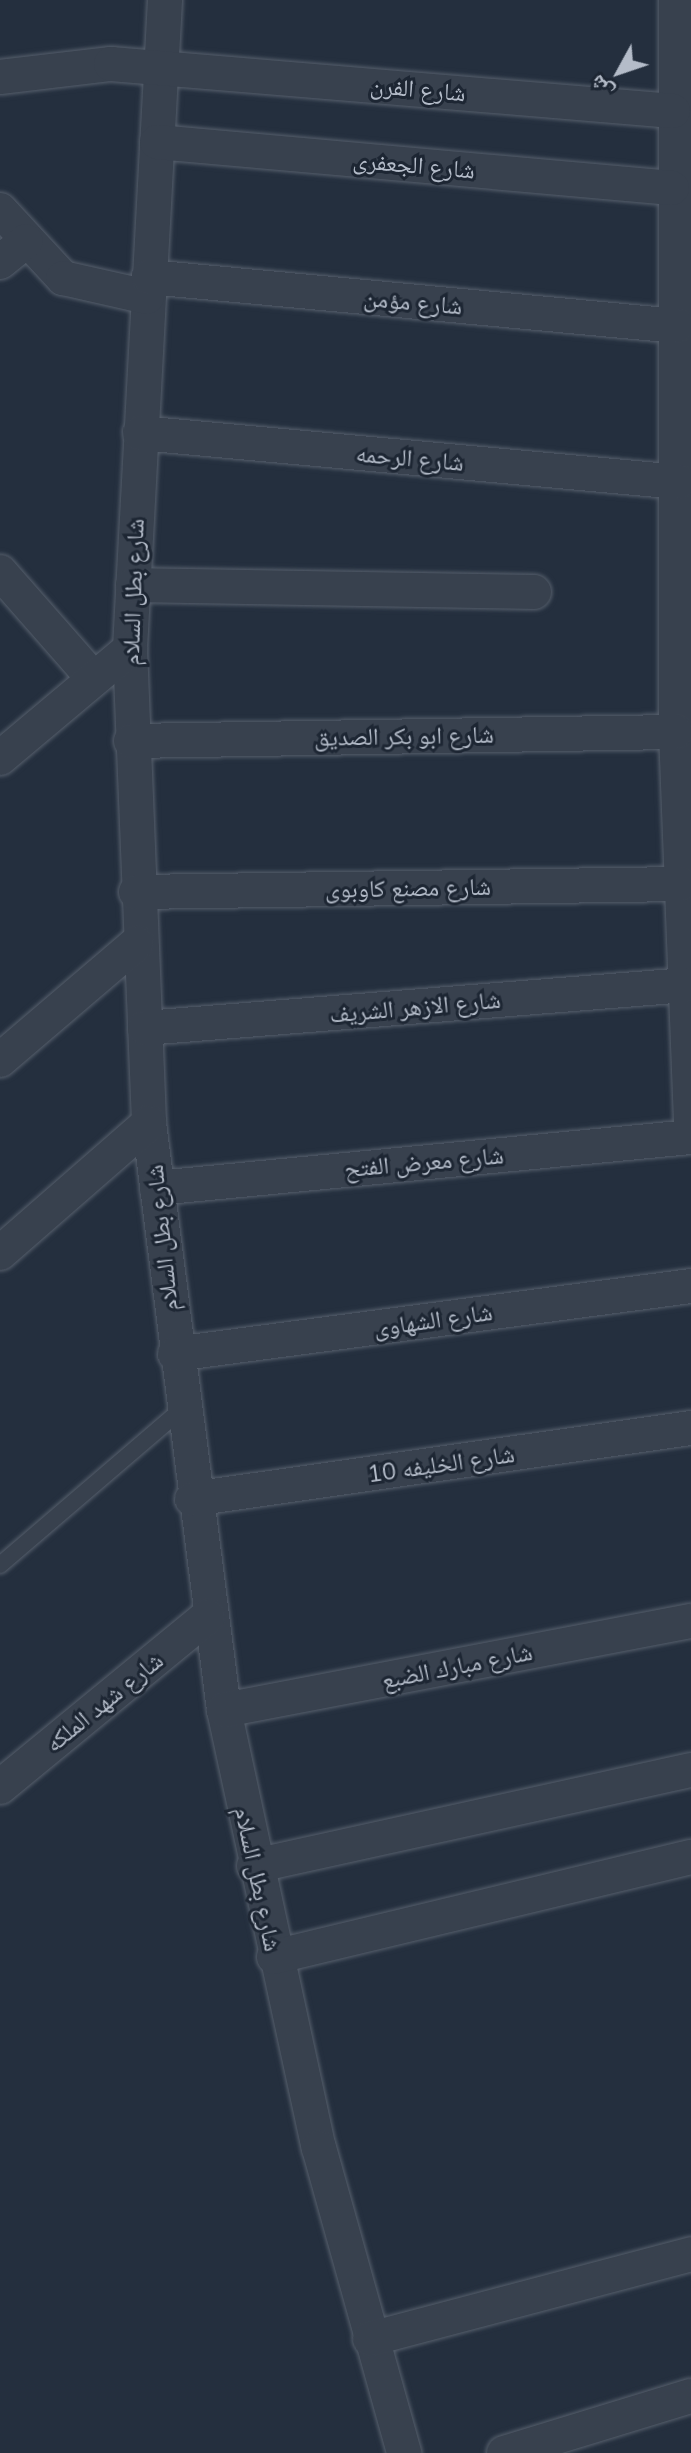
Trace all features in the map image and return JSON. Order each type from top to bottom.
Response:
[{"type":"street","name":"شارع بطل السلام","points":[[165,0],[130,649],[137,943],[149,1123],[192,1499],[224,1710],[274,1957],[370,2339],[404,2453]]},
{"type":"street","points":[[676,0],[672,188],[679,482],[676,732],[691,1123]]},
{"type":"street","name":"شارع الفرن","points":[[0,77],[61,66],[162,67],[673,111]]},
{"type":"street","name":"شارع الجعفرى","points":[[157,142],[672,188]]},
{"type":"street","name":"شارع مؤمن","points":[[0,210],[13,251],[82,287],[148,287],[677,326]]},
{"type":"street","name":"شارع الرحمه","points":[[140,433],[679,482]]},
{"type":"street","points":[[0,572],[94,679]]},
{"type":"street","points":[[133,585],[534,592]]},
{"type":"street","points":[[0,758],[130,649]]},
{"type":"street","name":"شارع ابو بكر الصديق","points":[[131,741],[676,732]]},
{"type":"street","name":"شارع مصنع كاوبوى","points":[[136,892],[681,884]]},
{"type":"street","points":[[0,1060],[137,943]]},
{"type":"street","name":"شارع الازهر الشريف","points":[[145,1028],[686,985]]},
{"type":"street","points":[[0,1253],[149,1123]]},
{"type":"street","name":"شارع معرض الفتح","points":[[157,1188],[691,1137]]},
{"type":"street","name":"شارع الشهاوى","points":[[175,1354],[691,1286]]},
{"type":"street","name":"شارع الخليفه 10","points":[[192,1499],[691,1428]]},
{"type":"street","name":"شارع شهد الملكه","points":[[0,1787],[208,1616]]},
{"type":"street","name":"شارع مبارك الضبع","points":[[224,1710],[691,1621]]},
{"type":"street","points":[[254,1866],[691,1770]]},
{"type":"street","points":[[274,1957],[691,1857]]},
{"type":"street","points":[[370,2339],[691,2254]]},
{"type":"street","points":[[504,2453],[691,2396]]},
{"type":"lane","points":[[0,1565],[182,1409]]}]
